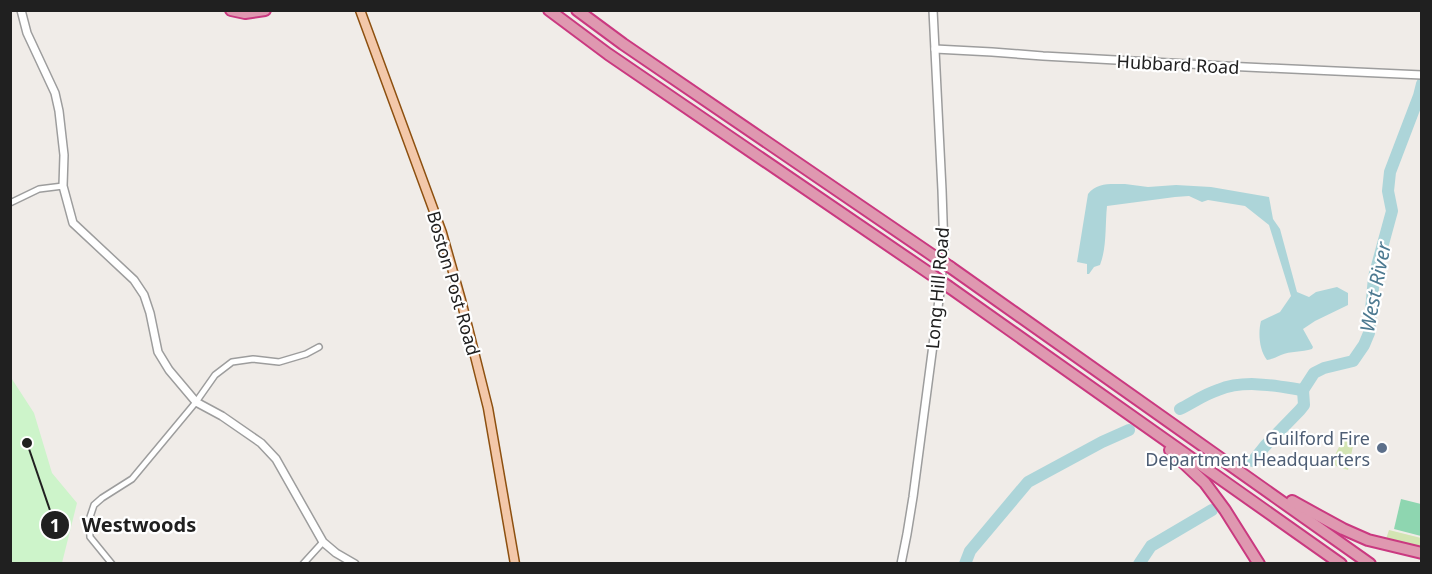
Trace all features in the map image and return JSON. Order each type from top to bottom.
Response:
[{"type":"highway","points":[[231,10],[245,13],[265,10]]},
{"type":"highway","points":[[549,10],[608,54],[932,275],[1341,564]]},
{"type":"highway","points":[[577,10],[623,44],[935,256],[1370,564]]},
{"type":"highway","points":[[583,10],[623,44]]},
{"type":"highway","points":[[1112,402],[1171,450],[1205,483],[1259,564]]},
{"type":"highway","points":[[1216,456],[1343,529],[1368,540],[1422,553]]},
{"type":"main road","name":"Boston Post Road","points":[[360,10],[442,233],[458,289],[488,408],[515,564]]},
{"type":"street","points":[[21,10],[27,33],[55,93],[64,155],[63,186],[73,223],[134,280],[144,295],[158,352],[169,370],[196,402],[222,416],[261,443],[276,459],[323,542],[355,564]]},
{"type":"street","name":"Long Hill Road","points":[[901,564],[913,497],[944,250],[933,10]]},
{"type":"street","name":"Hubbard Road","points":[[935,50],[1422,75]]},
{"type":"street","points":[[10,203],[39,189],[63,186]]},
{"type":"street","points":[[112,564],[90,537],[89,520],[94,505],[132,480],[196,402],[215,375],[232,362],[253,359],[279,362],[320,347]]},
{"type":"street","points":[[303,564],[323,542]]},
{"type":"green space","points":[[10,376],[34,413],[52,473],[77,503],[62,563],[11,563]]},
{"type":"green space","points":[[1347,439],[1354,441],[1348,470],[1336,466],[1332,461],[1342,441]]},
{"type":"green space","points":[[1401,499],[1421,504],[1421,536],[1394,529]]},
{"type":"green space","points":[[1389,530],[1421,538],[1421,548],[1386,539]]},
{"type":"water","points":[[1125,184],[1148,187],[1176,185],[1211,187],[1269,197],[1273,219],[1280,229],[1297,292],[1309,297],[1316,292],[1337,287],[1348,293],[1348,305],[1303,329],[1312,349],[1288,353],[1267,360],[1260,341],[1261,321],[1280,312],[1291,296],[1269,225],[1245,206],[1208,200],[1202,202],[1189,196],[1107,206],[1105,243],[1100,265],[1087,274],[1087,264],[1077,262],[1088,194],[1096,187]]},
{"type":"waterway","name":"West River","points":[[1303,390],[1314,373],[1324,368],[1353,361],[1369,333],[1374,277],[1392,211],[1388,191],[1390,172],[1422,84]]},
{"type":"waterway","points":[[1180,409],[1203,396],[1239,385],[1260,384],[1303,390]]},
{"type":"waterway","points":[[1253,461],[1304,405],[1303,390]]},
{"type":"waterway","points":[[965,564],[970,551],[1028,482],[1129,430]]},
{"type":"waterway","name":"West River","points":[[1139,564],[1151,546],[1212,510]]},
{"type":"place","name":"Westwoods","points":[[27,443]]},
{"type":"place","name":"Guilford Fire Department Headquarters","points":[[1382,448]]}]
